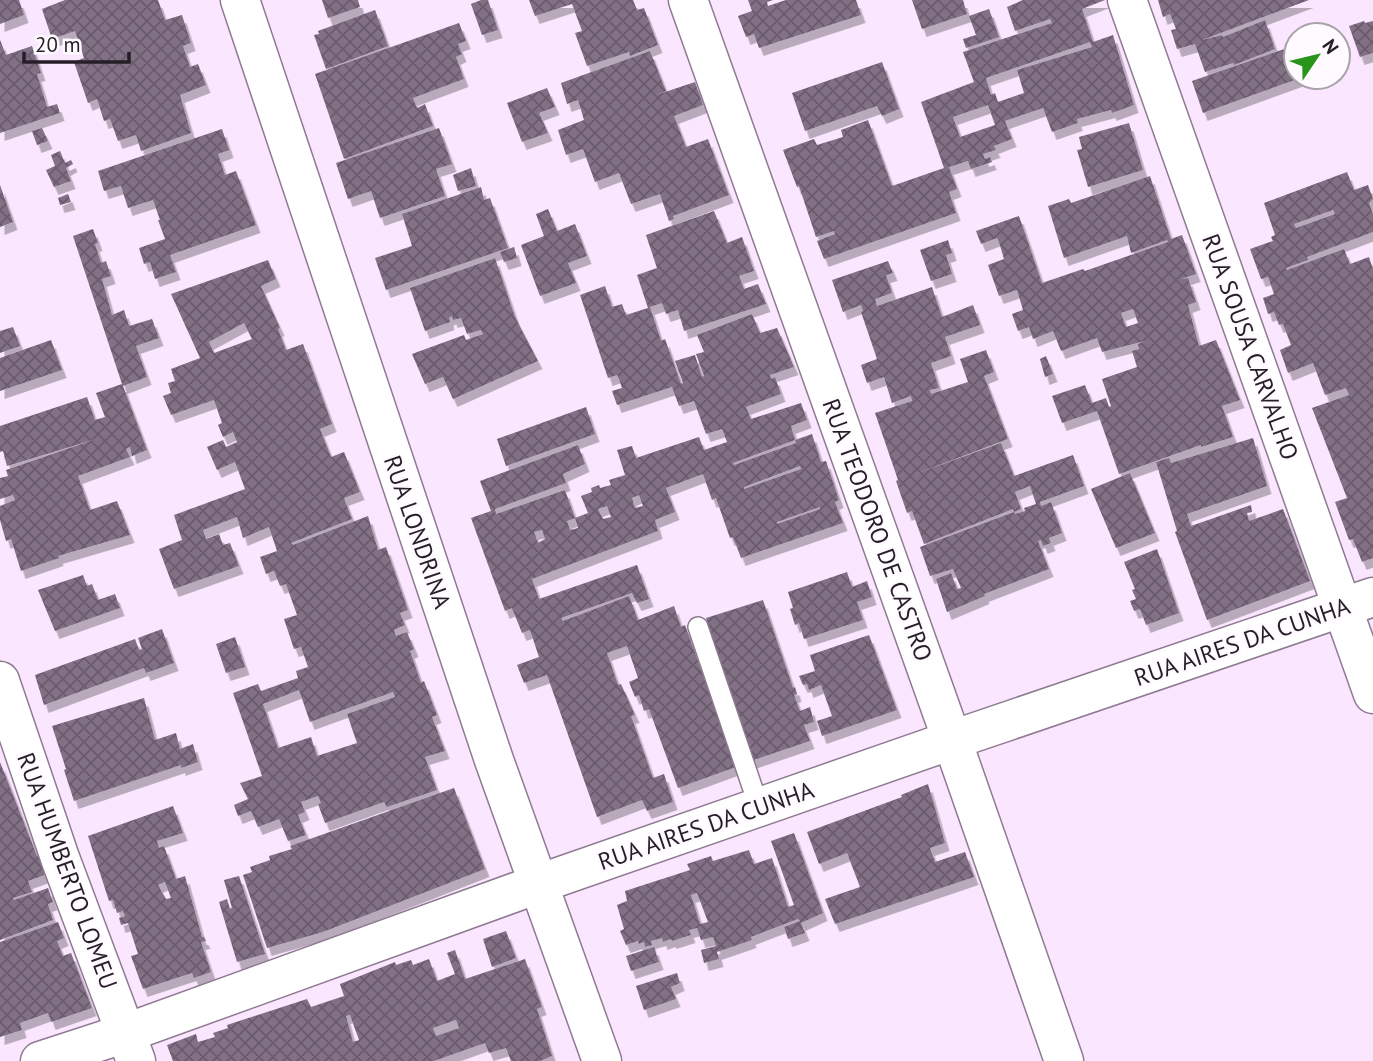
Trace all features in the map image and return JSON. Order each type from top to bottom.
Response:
[{"type":"street","name":"RUA LONDRINA","points":[[240,0],[494,760],[602,1061]]},
{"type":"street","name":"RUA TEODORO DE CASTRO","points":[[688,0],[1064,1061]]},
{"type":"street","name":"RUA SOUSA CARVALHO","points":[[1127,0],[1358,602],[1373,694]]},
{"type":"street","name":"RUA AIRES DA CUNHA","points":[[40,1061],[131,1047],[538,884],[1358,602]]},
{"type":"street","name":"RUA HUMBERTO LOMEU","points":[[0,681],[60,858],[131,1047]]},
{"type":"lane","points":[[698,627],[759,807]]},
{"type":"building","points":[[0,0],[19,0],[24,15],[0,24]]},
{"type":"building","points":[[65,0],[158,0],[165,20],[182,15],[191,43],[183,46],[190,67],[198,64],[206,85],[180,95],[191,133],[141,151],[136,135],[118,141],[110,119],[104,121],[97,99],[88,103],[74,62],[84,58],[75,31],[52,39],[42,9]]},
{"type":"building","points":[[322,0],[358,0],[360,7],[328,18]]},
{"type":"building","points":[[488,0],[498,30],[482,35],[471,4]]},
{"type":"building","points":[[529,0],[633,0],[637,10],[644,8],[658,45],[630,56],[629,52],[587,66],[575,33],[582,31],[572,4],[535,16]]},
{"type":"building","points":[[748,0],[773,0],[767,2],[768,6],[786,0],[856,0],[861,15],[759,48],[754,34],[746,37],[738,16],[752,11]]},
{"type":"building","points":[[912,0],[963,0],[967,14],[922,29]]},
{"type":"building","points":[[1023,0],[1105,0],[1082,9],[1093,42],[1113,35],[1134,105],[1112,113],[1111,110],[1077,119],[1078,123],[1052,132],[1043,108],[1005,121],[1012,139],[994,146],[996,150],[983,154],[985,159],[990,157],[992,162],[971,169],[968,161],[949,167],[957,189],[949,192],[956,213],[824,259],[817,241],[835,234],[834,231],[816,237],[799,186],[797,187],[783,150],[814,139],[817,145],[843,137],[841,130],[868,120],[892,186],[944,168],[921,102],[974,82],[963,52],[1052,23],[1050,19],[1015,31],[1007,7]],"holes":[[[1090,42],[1092,47],[1017,70],[1024,93],[998,102],[995,93],[991,95],[986,78]],[[988,105],[995,125],[960,137],[953,117]]]},
{"type":"building","points":[[1158,0],[1309,0],[1202,40],[1222,35],[1223,37],[1265,20],[1275,49],[1234,65],[1233,63],[1205,72],[1195,44],[1177,49],[1171,30],[1176,29],[1170,14],[1163,17]]},
{"type":"building","points":[[989,9],[999,37],[966,48],[963,39],[976,35],[969,16]]},
{"type":"building","points":[[375,10],[388,46],[326,69],[314,35],[319,34],[318,31]]},
{"type":"building","points":[[1373,21],[1373,53],[1360,57],[1352,34],[1352,25]]},
{"type":"building","points":[[459,23],[466,41],[458,44],[462,54],[456,57],[464,79],[413,98],[417,108],[425,104],[433,126],[344,159],[315,74]]},
{"type":"building","points":[[0,40],[6,55],[32,46],[41,73],[37,74],[47,107],[57,104],[60,113],[0,133]]},
{"type":"building","points":[[1282,50],[1282,85],[1203,113],[1192,81]]},
{"type":"building","points":[[650,51],[666,91],[656,95],[695,82],[703,105],[674,116],[686,147],[708,139],[729,195],[673,216],[674,219],[669,221],[660,194],[631,204],[619,173],[595,182],[583,149],[566,155],[558,130],[584,120],[578,100],[567,104],[561,83]]},
{"type":"building","points":[[882,62],[899,109],[882,116],[877,106],[805,131],[792,93]]},
{"type":"building","points":[[547,88],[555,107],[539,113],[548,133],[522,142],[507,103]]},
{"type":"building","points":[[1129,123],[1143,170],[1088,187],[1077,150],[1082,149],[1079,137]]},
{"type":"building","points":[[42,128],[48,141],[37,145],[32,131]]},
{"type":"building","points":[[439,128],[452,164],[436,169],[445,196],[380,218],[371,191],[348,199],[336,163]]},
{"type":"building","points":[[222,129],[229,150],[218,154],[225,175],[236,171],[256,225],[170,255],[176,272],[155,279],[150,262],[144,264],[139,248],[165,239],[153,200],[128,208],[121,186],[104,191],[98,171]]},
{"type":"building","points":[[60,151],[65,163],[71,160],[73,164],[66,168],[71,181],[54,187],[46,170],[55,166],[51,155]]},
{"type":"building","points":[[471,168],[476,186],[458,191],[453,175]]},
{"type":"building","points":[[1347,172],[1354,190],[1368,185],[1373,199],[1369,203],[1373,214],[1373,232],[1307,257],[1308,260],[1286,268],[1287,270],[1344,249],[1350,264],[1369,257],[1373,269],[1373,558],[1362,562],[1353,539],[1349,540],[1335,502],[1347,498],[1312,408],[1349,395],[1346,388],[1325,395],[1313,363],[1288,373],[1280,350],[1291,345],[1283,324],[1279,325],[1274,312],[1268,314],[1263,298],[1274,294],[1268,277],[1261,279],[1250,249],[1273,241],[1271,237],[1275,235],[1264,203]],"holes":[[[1333,210],[1335,214],[1296,228],[1294,224]]]},
{"type":"building","points":[[1150,176],[1171,239],[1182,235],[1196,274],[1181,279],[1188,278],[1196,302],[1188,305],[1199,346],[1216,340],[1240,400],[1222,406],[1233,437],[1201,445],[1119,474],[1097,411],[1062,423],[1052,396],[1085,385],[1092,403],[1106,398],[1109,407],[1111,406],[1102,379],[1137,367],[1132,351],[1139,349],[1138,344],[1145,341],[1102,352],[1097,338],[1061,351],[1053,331],[1033,339],[1029,327],[1018,331],[1012,314],[1023,310],[1017,290],[999,296],[988,265],[1004,259],[999,242],[997,238],[981,244],[976,231],[1019,216],[1042,283],[1168,242],[1167,240],[1131,253],[1127,236],[1064,258],[1048,206],[1069,199],[1071,203]],"holes":[[[1133,309],[1138,323],[1126,327],[1121,313]]]},
{"type":"building","points":[[0,185],[13,222],[0,227]]},
{"type":"building","points":[[481,187],[484,200],[490,198],[508,248],[386,290],[375,258],[412,246],[402,214]]},
{"type":"building","points":[[68,194],[71,202],[60,205],[58,198]]},
{"type":"building","points":[[548,209],[557,231],[575,224],[587,256],[568,263],[576,283],[540,296],[521,245],[544,236],[536,214]]},
{"type":"building","points":[[714,211],[727,243],[742,237],[754,271],[739,276],[744,289],[758,284],[766,304],[684,331],[678,310],[666,314],[662,303],[650,307],[661,341],[665,339],[681,384],[683,383],[675,361],[695,355],[702,377],[704,376],[696,354],[704,352],[697,335],[752,314],[760,333],[777,328],[794,367],[770,375],[771,379],[775,377],[781,394],[746,407],[751,419],[801,403],[807,420],[791,426],[795,440],[812,434],[821,462],[826,461],[839,500],[835,502],[843,523],[741,558],[733,537],[730,538],[716,498],[712,500],[703,474],[666,488],[675,512],[655,520],[658,531],[532,579],[539,599],[637,565],[649,599],[637,603],[632,593],[561,618],[563,621],[629,596],[638,620],[674,606],[681,627],[685,625],[736,767],[678,788],[649,709],[644,711],[639,695],[635,697],[629,682],[638,678],[627,646],[607,653],[618,685],[621,684],[635,715],[631,716],[653,778],[664,774],[673,802],[647,811],[642,800],[597,817],[547,675],[524,683],[517,665],[539,657],[530,630],[522,633],[512,608],[505,611],[471,518],[491,511],[480,481],[578,445],[585,464],[563,474],[566,483],[495,509],[496,514],[565,490],[575,518],[588,513],[581,496],[592,492],[591,488],[599,485],[600,488],[611,485],[609,480],[625,475],[617,450],[632,446],[636,458],[699,437],[704,450],[727,442],[722,429],[706,434],[694,401],[679,406],[672,387],[617,405],[612,391],[622,388],[619,379],[617,375],[608,378],[580,295],[605,286],[612,307],[622,304],[626,315],[648,308],[637,275],[657,268],[646,235]],"holes":[[[795,440],[796,443],[734,465],[733,463]],[[800,466],[801,469],[744,487]],[[639,495],[643,506],[635,508],[632,498]],[[607,506],[611,517],[603,519],[598,509]],[[820,507],[777,524],[777,522]],[[575,518],[578,528],[570,530],[567,521]],[[542,530],[545,539],[538,543],[534,532]]]},
{"type":"building","points":[[93,229],[101,263],[106,261],[111,276],[102,279],[112,315],[124,310],[129,326],[152,319],[159,338],[136,346],[147,377],[123,386],[147,450],[132,456],[130,447],[126,449],[130,457],[78,476],[90,510],[117,501],[130,535],[58,556],[59,558],[21,571],[11,539],[6,541],[0,520],[0,506],[15,500],[13,495],[0,499],[0,478],[8,476],[6,470],[96,439],[7,466],[3,451],[0,452],[0,426],[87,397],[95,420],[105,417],[96,393],[122,384],[73,236]]},
{"type":"building","points":[[948,240],[952,253],[946,255],[952,274],[931,281],[920,250]]},
{"type":"building","points":[[514,247],[517,258],[504,262],[500,252]]},
{"type":"building","points":[[495,258],[515,317],[538,361],[453,399],[443,377],[425,384],[412,354],[464,335],[466,340],[483,334],[481,330],[467,334],[461,318],[453,320],[452,316],[449,318],[450,322],[425,331],[410,288]]},
{"type":"building","points":[[268,260],[276,279],[261,286],[280,328],[278,329],[286,350],[303,344],[332,424],[320,429],[331,457],[344,452],[360,492],[344,498],[352,519],[291,543],[293,545],[368,516],[378,550],[386,547],[408,610],[400,613],[405,625],[394,630],[396,636],[407,632],[414,649],[410,651],[421,683],[424,681],[437,715],[432,717],[445,751],[425,757],[437,790],[387,807],[384,802],[325,823],[318,796],[301,802],[305,812],[298,815],[306,835],[288,841],[279,819],[258,827],[251,811],[238,816],[234,805],[248,799],[240,783],[262,776],[233,693],[258,684],[261,691],[298,678],[296,671],[308,667],[301,647],[294,649],[284,619],[297,615],[286,584],[280,586],[274,571],[266,574],[260,557],[277,551],[269,527],[243,538],[237,517],[203,530],[206,539],[219,534],[223,545],[230,543],[239,566],[174,589],[159,549],[182,540],[174,515],[245,489],[235,462],[217,470],[207,447],[223,440],[226,447],[237,442],[233,432],[223,437],[218,425],[222,423],[214,400],[171,415],[163,396],[171,393],[168,383],[175,381],[171,369],[200,358],[171,294]],"holes":[[[244,323],[252,339],[214,353],[209,342]],[[299,690],[310,722],[393,692],[395,697],[347,714],[357,743],[317,756],[311,737],[278,748],[263,704]]]},
{"type":"building","points":[[888,261],[893,273],[886,275],[892,293],[875,299],[877,306],[932,287],[942,317],[973,305],[980,325],[945,337],[951,356],[931,363],[939,388],[930,390],[931,394],[968,382],[960,359],[986,350],[994,372],[984,376],[1008,439],[910,476],[1001,443],[1014,476],[1073,455],[1084,486],[1040,502],[1041,506],[1051,502],[1062,533],[1049,538],[1051,543],[1043,546],[1041,540],[1038,541],[1049,569],[984,594],[985,596],[947,612],[936,579],[951,573],[957,589],[961,588],[953,569],[930,576],[920,547],[1014,512],[1013,509],[924,544],[912,511],[907,513],[875,413],[912,401],[911,396],[892,403],[884,377],[867,383],[861,365],[877,359],[861,305],[843,312],[832,280]],"holes":[[[1030,486],[1036,504],[1024,508],[1025,511],[1014,512],[1021,509],[1015,492]]]},
{"type":"building","points":[[13,327],[20,346],[0,353],[0,331]]},
{"type":"building","points":[[51,340],[62,370],[0,391],[0,358]]},
{"type":"building","points":[[1046,356],[1053,374],[1045,377],[1040,359]]},
{"type":"building","points":[[586,407],[595,434],[506,466],[497,439]]},
{"type":"building","points":[[1253,438],[1267,486],[1187,514],[1191,526],[1251,505],[1252,512],[1247,513],[1249,521],[1283,509],[1310,581],[1207,620],[1175,532],[1177,531],[1156,462],[1169,458],[1171,463]]},
{"type":"building","points":[[1130,473],[1155,533],[1116,548],[1091,489]]},
{"type":"building","points":[[1157,549],[1179,613],[1146,625],[1140,609],[1134,611],[1130,601],[1136,599],[1132,590],[1135,589],[1124,562]]},
{"type":"building","points":[[847,572],[852,587],[867,581],[872,597],[857,602],[863,620],[804,639],[799,623],[795,625],[788,592]]},
{"type":"building","points":[[83,575],[87,586],[92,584],[98,600],[115,594],[120,608],[55,631],[38,590]]},
{"type":"building","points":[[763,600],[793,688],[795,687],[797,694],[794,695],[800,711],[810,707],[814,722],[804,725],[810,741],[751,761],[706,618]]},
{"type":"building","points":[[162,629],[174,663],[146,673],[144,668],[44,705],[35,675],[135,639],[139,650],[142,649],[138,638]]},
{"type":"building","points":[[869,635],[897,710],[822,736],[817,721],[832,716],[821,685],[809,690],[799,676],[815,671],[810,655]]},
{"type":"building","points":[[235,637],[245,667],[226,673],[216,644]]},
{"type":"building","points":[[144,698],[155,740],[176,733],[180,749],[193,744],[198,762],[181,768],[181,765],[74,801],[52,726]]},
{"type":"building","points":[[0,762],[45,875],[28,881],[32,892],[13,898],[14,900],[48,888],[53,902],[48,904],[53,920],[0,940]]},
{"type":"building","points":[[928,784],[945,843],[930,848],[935,862],[965,852],[974,877],[835,924],[825,899],[860,887],[847,853],[819,864],[807,832],[902,797],[901,795]]},
{"type":"building","points":[[454,788],[485,869],[323,932],[267,948],[243,875],[252,872],[250,867],[270,860],[269,856],[292,849],[290,846]]},
{"type":"building","points":[[173,806],[183,833],[157,841],[159,848],[164,846],[176,879],[185,876],[202,937],[206,941],[201,942],[211,972],[194,978],[192,973],[143,989],[131,956],[138,954],[128,923],[121,925],[119,918],[125,916],[123,911],[117,913],[113,900],[109,901],[88,836]],"holes":[[[165,882],[171,898],[166,899],[158,885]]]},
{"type":"building","points":[[794,833],[823,913],[801,923],[805,933],[788,939],[784,927],[800,921],[798,919],[717,952],[719,959],[704,963],[701,950],[716,946],[713,937],[701,940],[697,928],[689,930],[691,935],[672,941],[663,942],[662,938],[651,941],[652,945],[645,947],[644,942],[639,944],[638,941],[626,945],[620,931],[624,929],[617,905],[627,901],[625,891],[690,870],[687,864],[711,856],[713,861],[749,850],[754,864],[772,858],[788,907],[794,905],[771,841]],"holes":[[[697,893],[708,922],[700,924],[691,895]]]},
{"type":"building","points":[[239,876],[265,954],[237,962],[219,902],[227,899],[230,909],[232,908],[224,880]]},
{"type":"building","points":[[58,922],[64,938],[57,941],[63,956],[71,953],[92,1008],[51,1022],[48,1013],[20,1023],[22,1030],[0,1037],[0,942]]},
{"type":"building","points":[[506,931],[516,958],[492,967],[483,939]]},
{"type":"building","points":[[654,947],[659,962],[631,971],[626,956]]},
{"type":"building","points":[[455,950],[465,979],[525,959],[542,1007],[537,1009],[552,1056],[540,1061],[511,1061],[506,1048],[489,1053],[485,1043],[434,1061],[173,1061],[167,1045],[196,1034],[198,1042],[215,1037],[213,1033],[228,1028],[227,1025],[307,999],[311,1007],[344,996],[340,984],[395,962],[396,965],[411,960],[413,965],[429,959],[437,981],[455,974],[447,953]],"holes":[[[350,1015],[359,1040],[353,1042],[346,1016]],[[456,1020],[459,1028],[436,1036],[433,1028]]]},
{"type":"building","points":[[677,973],[680,983],[671,987],[676,999],[644,1010],[636,986]]}]
